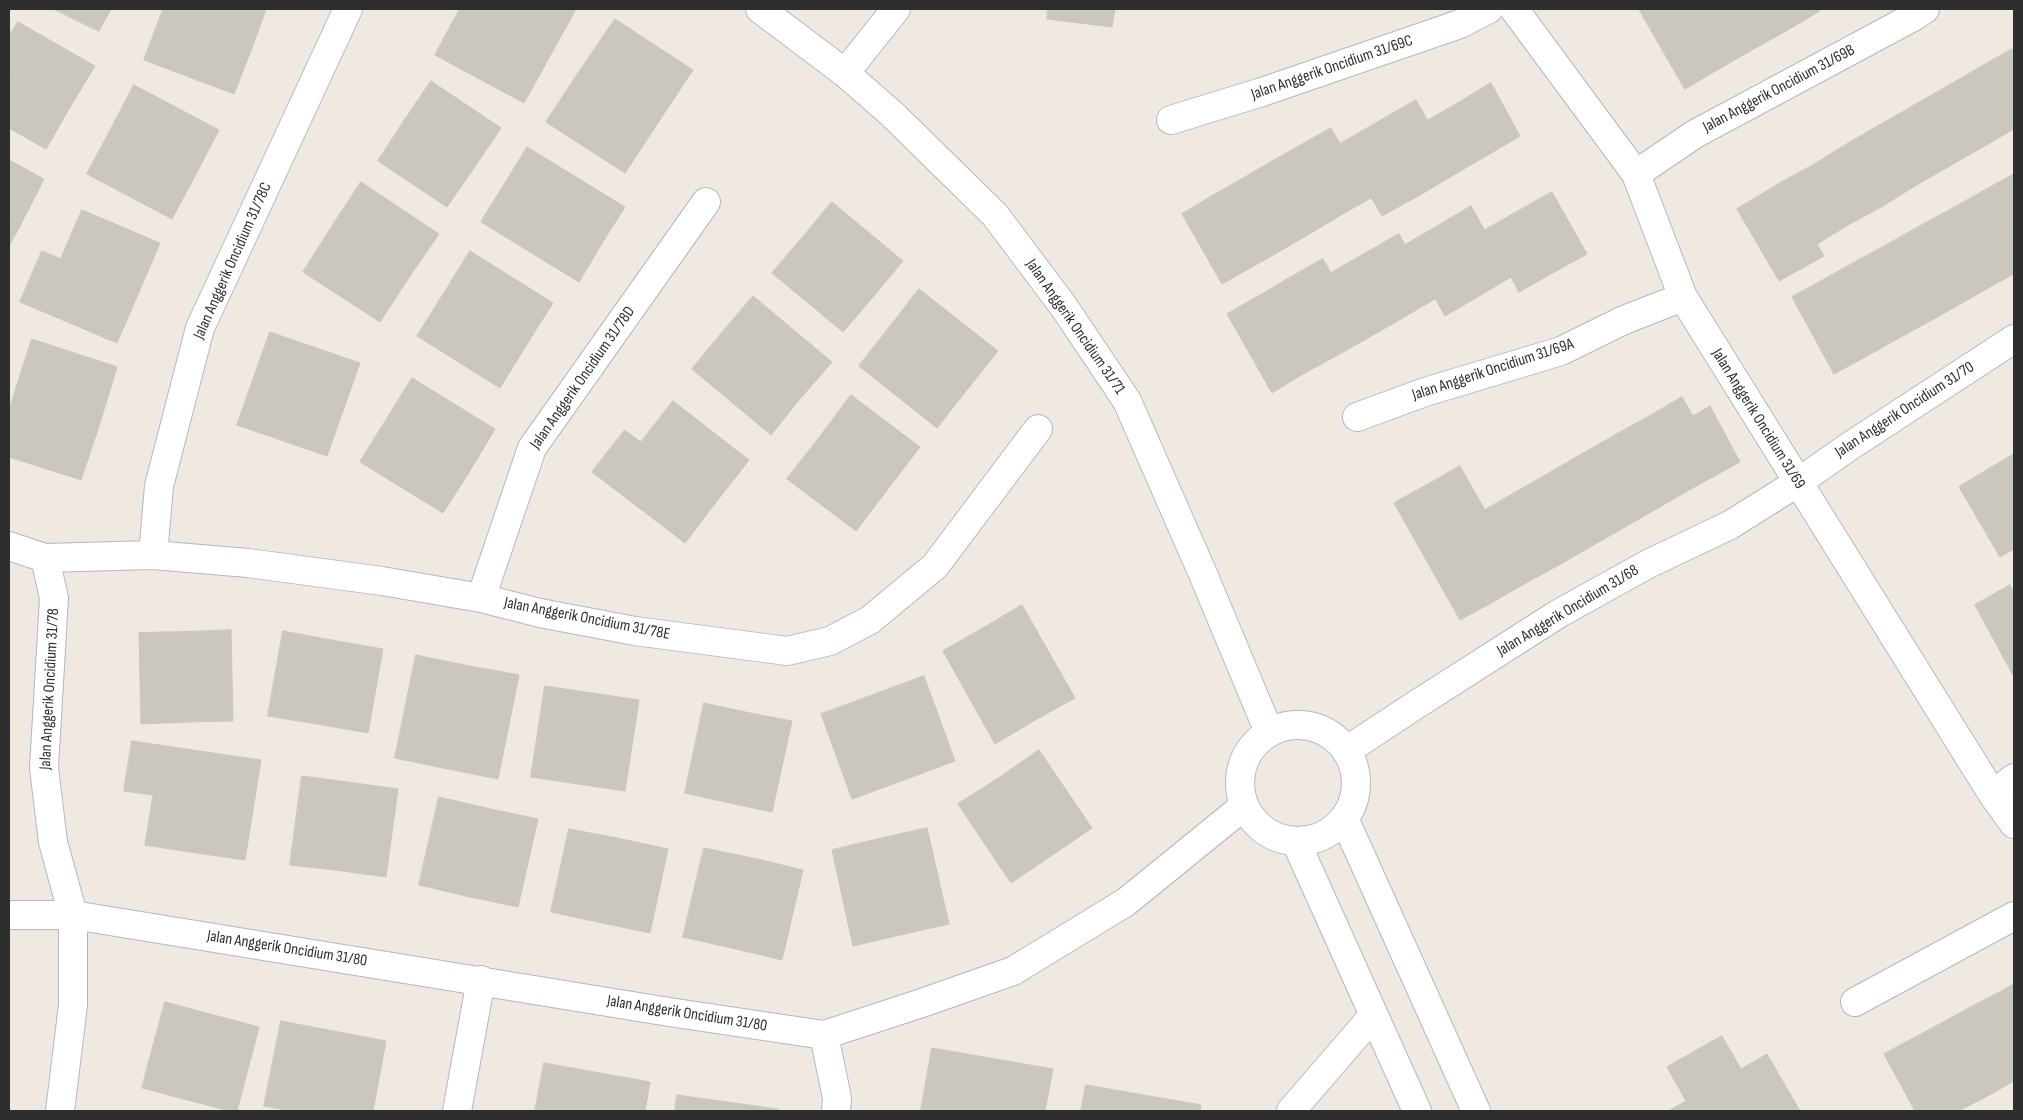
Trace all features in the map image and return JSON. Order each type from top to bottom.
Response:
[{"type":"street","name":"Jalan Anggerik Oncidium 31/78C","points":[[153,556],[159,486],[200,328],[348,9]]},
{"type":"street","name":"Jalan Anggerik Oncidium 31/71","points":[[760,9],[845,73],[892,114],[996,215],[1064,307],[1127,401],[1203,574],[1269,732]]},
{"type":"street","points":[[845,73],[896,9]]},
{"type":"street","name":"Jalan Anggerik Oncidium 31/69C","points":[[1171,120],[1262,92],[1460,24],[1490,9]]},
{"type":"street","name":"Jalan Anggerik Oncidium 31/69","points":[[1514,9],[1636,174],[1683,297],[1797,483],[1993,795],[2014,824]]},
{"type":"street","name":"Jalan Anggerik Oncidium 31/69B","points":[[1636,174],[1695,134],[1925,9]]},
{"type":"street","name":"Jalan Anggerik Oncidium 31/78D","points":[[481,598],[532,448],[706,202]]},
{"type":"street","name":"Jalan Anggerik Oncidium 31/69A","points":[[1357,417],[1425,392],[1561,351],[1624,320],[1683,297]]},
{"type":"street","name":"Jalan Anggerik Oncidium 31/70","points":[[1797,483],[1850,446],[2014,339]]},
{"type":"street","name":"Jalan Anggerik Oncidium 31/78E","points":[[45,558],[153,556],[248,563],[481,598],[540,613],[635,631],[787,651],[830,641],[870,620],[935,566],[1038,429]]},
{"type":"street","name":"Jalan Anggerik Oncidium 31/68","points":[[1346,751],[1558,614],[1648,564],[1730,525],[1797,483]]},
{"type":"street","points":[[9,546],[45,558]]},
{"type":"street","name":"Jalan Anggerik Oncidium 31/78","points":[[45,558],[54,598],[44,768],[53,842],[72,915],[73,1005],[60,1111]]},
{"type":"street","points":[[1290,726],[1312,726],[1332,736],[1346,751],[1354,767],[1356,784],[1353,802],[1344,818],[1335,828],[1323,836],[1296,842],[1274,837],[1256,824],[1244,806],[1240,790],[1241,773],[1246,756],[1256,743],[1269,732],[1290,726]]},
{"type":"street","points":[[1993,795],[2014,778]]},
{"type":"street","name":"Jalan Anggerik Oncidium 31/80","points":[[9,915],[72,915],[482,980],[669,1012],[824,1035],[1013,971],[1126,902],[1244,806]]},
{"type":"street","points":[[1344,818],[1476,1111]]},
{"type":"street","points":[[1296,842],[1417,1111]]},
{"type":"street","points":[[1855,1002],[2014,916]]},
{"type":"street","points":[[457,1111],[482,980]]},
{"type":"street","points":[[1291,1111],[1373,1016]]},
{"type":"street","points":[[824,1035],[837,1098],[836,1111]]},
{"type":"building","points":[[54,9],[111,9],[99,31]]},
{"type":"building","points":[[164,9],[266,9],[252,48],[161,15]]},
{"type":"building","points":[[460,9],[576,9],[544,67],[455,18]]},
{"type":"building","points":[[1048,9],[1115,9],[1112,27],[1047,19]]},
{"type":"building","points":[[1639,9],[1684,9],[1719,69],[1685,89]]},
{"type":"building","points":[[1684,9],[1729,9],[1752,50],[1719,69]]},
{"type":"building","points":[[1729,9],[1774,9],[1786,31],[1752,50]]},
{"type":"building","points":[[1774,9],[1818,9],[1820,11],[1786,31]]},
{"type":"building","points":[[161,15],[252,48],[234,94],[144,60]]},
{"type":"building","points":[[455,18],[544,67],[524,103],[435,55]]},
{"type":"building","points":[[615,19],[693,70],[654,129],[575,78]]},
{"type":"building","points":[[18,22],[95,66],[69,109],[9,74],[9,37]]},
{"type":"building","points":[[2012,49],[2014,53],[2014,129],[1979,68]]},
{"type":"building","points":[[1979,68],[2014,129],[1981,148],[1946,87]]},
{"type":"building","points":[[9,74],[69,109],[46,149],[9,128]]},
{"type":"building","points":[[575,78],[654,129],[625,173],[546,122]]},
{"type":"building","points":[[431,81],[501,128],[474,168],[404,121]]},
{"type":"building","points":[[1491,83],[1520,136],[1488,155],[1458,103]]},
{"type":"building","points":[[134,85],[219,130],[196,174],[111,129]]},
{"type":"building","points":[[1946,87],[1981,148],[1948,167],[1913,106]]},
{"type":"building","points":[[1416,100],[1457,173],[1420,195],[1378,122]]},
{"type":"building","points":[[1458,103],[1488,155],[1457,173],[1427,121]]},
{"type":"building","points":[[1913,106],[1948,167],[1915,186],[1880,125]]},
{"type":"building","points":[[404,121],[474,168],[447,207],[378,161]]},
{"type":"building","points":[[1378,122],[1420,195],[1382,216],[1340,144]]},
{"type":"building","points":[[1880,125],[1915,186],[1883,206],[1847,144]]},
{"type":"building","points":[[1331,128],[1371,198],[1341,215],[1301,145]]},
{"type":"building","points":[[111,129],[196,174],[172,219],[87,174]]},
{"type":"building","points":[[1847,144],[1883,206],[1850,224],[1815,164]]},
{"type":"building","points":[[1301,145],[1341,215],[1311,233],[1271,162]]},
{"type":"building","points":[[527,147],[625,207],[601,245],[504,185]]},
{"type":"building","points":[[9,160],[44,179],[19,228],[9,222]]},
{"type":"building","points":[[1271,162],[1311,233],[1282,250],[1242,179]]},
{"type":"building","points":[[1815,164],[1850,224],[1817,244],[1782,182]]},
{"type":"building","points":[[2014,174],[2014,238],[1987,189]]},
{"type":"building","points":[[1242,179],[1282,250],[1252,267],[1212,196]]},
{"type":"building","points":[[361,182],[439,234],[410,276],[333,225]]},
{"type":"building","points":[[1782,182],[1824,256],[1779,281],[1737,209]]},
{"type":"building","points":[[504,185],[601,245],[579,282],[481,222]]},
{"type":"building","points":[[1987,189],[2014,238],[2014,274],[1997,283],[1955,207]]},
{"type":"building","points":[[1552,192],[1587,254],[1549,275],[1515,213]]},
{"type":"building","points":[[1212,196],[1252,267],[1222,284],[1182,214]]},
{"type":"building","points":[[832,202],[903,261],[873,297],[802,238]]},
{"type":"building","points":[[1471,206],[1511,277],[1476,298],[1436,227]]},
{"type":"building","points":[[1955,207],[1997,283],[1964,302],[1922,225]]},
{"type":"building","points":[[82,210],[160,243],[139,292],[61,259]]},
{"type":"building","points":[[1515,213],[1549,275],[1519,292],[1485,230]]},
{"type":"building","points":[[9,222],[19,228],[9,246]]},
{"type":"building","points":[[333,225],[410,276],[380,322],[303,272]]},
{"type":"building","points":[[1922,225],[1964,302],[1932,320],[1890,243]]},
{"type":"building","points":[[1436,227],[1476,298],[1445,316],[1405,245]]},
{"type":"building","points":[[1399,234],[1435,299],[1401,319],[1364,254]]},
{"type":"building","points":[[802,238],[873,297],[843,332],[772,273]]},
{"type":"building","points":[[1890,243],[1932,320],[1899,338],[1857,261]]},
{"type":"building","points":[[42,251],[139,292],[117,343],[20,302]]},
{"type":"building","points":[[470,251],[553,303],[524,349],[441,298]]},
{"type":"building","points":[[1364,254],[1401,319],[1368,338],[1331,273]]},
{"type":"building","points":[[1323,259],[1368,338],[1336,356],[1291,277]]},
{"type":"building","points":[[1857,261],[1899,338],[1867,356],[1825,279]]},
{"type":"building","points":[[1291,277],[1336,356],[1303,374],[1259,296]]},
{"type":"building","points":[[1825,279],[1867,356],[1834,374],[1792,297]]},
{"type":"building","points":[[919,289],[998,351],[966,391],[888,329]]},
{"type":"building","points":[[753,296],[832,362],[799,400],[721,334]]},
{"type":"building","points":[[1259,296],[1303,374],[1272,393],[1227,314]]},
{"type":"building","points":[[441,298],[524,349],[500,388],[417,336]]},
{"type":"building","points":[[888,329],[966,391],[937,428],[859,366]]},
{"type":"building","points":[[270,332],[360,363],[344,408],[254,377]]},
{"type":"building","points":[[721,334],[799,400],[771,435],[692,369]]},
{"type":"building","points":[[32,339],[117,367],[100,423],[14,395]]},
{"type":"building","points":[[254,377],[344,408],[327,456],[237,425]]},
{"type":"building","points":[[412,378],[495,429],[468,474],[385,422]]},
{"type":"building","points":[[14,395],[100,423],[81,480],[9,457],[9,412]]},
{"type":"building","points":[[851,395],[920,447],[891,485],[822,434]]},
{"type":"building","points":[[1682,397],[1693,416],[1710,406],[1740,462],[1691,489],[1650,416]]},
{"type":"building","points":[[673,401],[749,460],[717,501],[641,442]]},
{"type":"building","points":[[1650,416],[1691,489],[1658,508],[1617,434]]},
{"type":"building","points":[[385,422],[468,474],[443,513],[360,462]]},
{"type":"building","points":[[625,430],[717,501],[685,543],[592,472]]},
{"type":"building","points":[[822,434],[891,485],[856,531],[787,479]]},
{"type":"building","points":[[1617,434],[1658,508],[1625,527],[1584,453]]},
{"type":"building","points":[[1584,453],[1625,527],[1592,546],[1551,472]]},
{"type":"building","points":[[2014,454],[2014,504],[1992,467]]},
{"type":"building","points":[[1460,466],[1526,583],[1493,602],[1427,485]]},
{"type":"building","points":[[1992,467],[2014,504],[2014,549],[2000,557],[1959,487]]},
{"type":"building","points":[[1551,472],[1592,546],[1559,565],[1518,491]]},
{"type":"building","points":[[1427,485],[1493,602],[1460,620],[1394,503]]},
{"type":"building","points":[[1518,491],[1559,565],[1526,583],[1485,510]]},
{"type":"building","points":[[2010,585],[2014,594],[2014,677],[1975,605]]},
{"type":"building","points":[[1022,605],[1075,698],[1037,719],[985,627]]},
{"type":"building","points":[[985,627],[1037,719],[995,744],[943,651]]},
{"type":"building","points":[[231,630],[233,721],[187,722],[185,632]]},
{"type":"building","points":[[283,631],[337,641],[323,725],[268,716]]},
{"type":"building","points":[[185,632],[187,722],[141,724],[139,633]]},
{"type":"building","points":[[337,641],[383,649],[368,733],[323,725]]},
{"type":"building","points":[[416,655],[464,665],[443,768],[395,758]]},
{"type":"building","points":[[464,665],[519,675],[498,779],[443,768]]},
{"type":"building","points":[[924,676],[955,761],[904,780],[873,695]]},
{"type":"building","points":[[545,686],[592,693],[578,784],[531,777]]},
{"type":"building","points":[[592,693],[639,700],[625,791],[578,784]]},
{"type":"building","points":[[873,695],[904,780],[852,799],[821,714]]},
{"type":"building","points":[[704,703],[750,713],[730,803],[685,793]]},
{"type":"building","points":[[750,713],[792,721],[772,812],[730,803]]},
{"type":"building","points":[[132,741],[206,752],[190,852],[145,845],[153,795],[124,791]]},
{"type":"building","points":[[1039,750],[1092,828],[1051,856],[999,778]]},
{"type":"building","points":[[206,752],[261,760],[245,860],[190,852]]},
{"type":"building","points":[[302,776],[347,782],[335,870],[290,865]]},
{"type":"building","points":[[999,778],[1051,856],[1011,883],[958,804]]},
{"type":"building","points":[[347,782],[398,789],[386,877],[335,870]]},
{"type":"building","points":[[439,797],[486,808],[466,896],[419,885]]},
{"type":"building","points":[[486,808],[538,819],[518,907],[466,896]]},
{"type":"building","points":[[927,828],[949,924],[900,935],[879,839]]},
{"type":"building","points":[[569,829],[617,838],[598,922],[551,912]]},
{"type":"building","points":[[617,838],[668,849],[650,933],[598,922]]},
{"type":"building","points":[[879,839],[900,935],[853,946],[832,850]]},
{"type":"building","points":[[704,848],[757,859],[736,949],[683,937]]},
{"type":"building","points":[[757,859],[803,870],[782,960],[736,949]]},
{"type":"building","points":[[2014,984],[2014,1010],[2004,990]]},
{"type":"building","points":[[2004,990],[2014,1010],[2014,1081],[1973,1006]]},
{"type":"building","points":[[165,1002],[259,1027],[237,1111],[230,1111],[142,1088]]},
{"type":"building","points":[[1973,1006],[2014,1081],[1984,1098],[1944,1022]]},
{"type":"building","points":[[281,1021],[386,1041],[373,1111],[293,1111],[264,1106]]},
{"type":"building","points":[[1944,1022],[1984,1098],[1958,1111],[1953,1111],[1914,1038]]},
{"type":"building","points":[[1722,1036],[1741,1069],[1767,1054],[1800,1111],[1668,1111],[1686,1101],[1667,1067]]},
{"type":"building","points":[[1914,1038],[1953,1111],[1915,1111],[1884,1054]]},
{"type":"building","points":[[932,1048],[1053,1069],[1045,1111],[921,1111]]},
{"type":"building","points":[[544,1063],[650,1082],[645,1111],[535,1111]]},
{"type":"building","points":[[1086,1085],[1201,1105],[1200,1111],[1081,1111]]},
{"type":"building","points":[[677,1095],[778,1109],[778,1111],[675,1111]]}]
